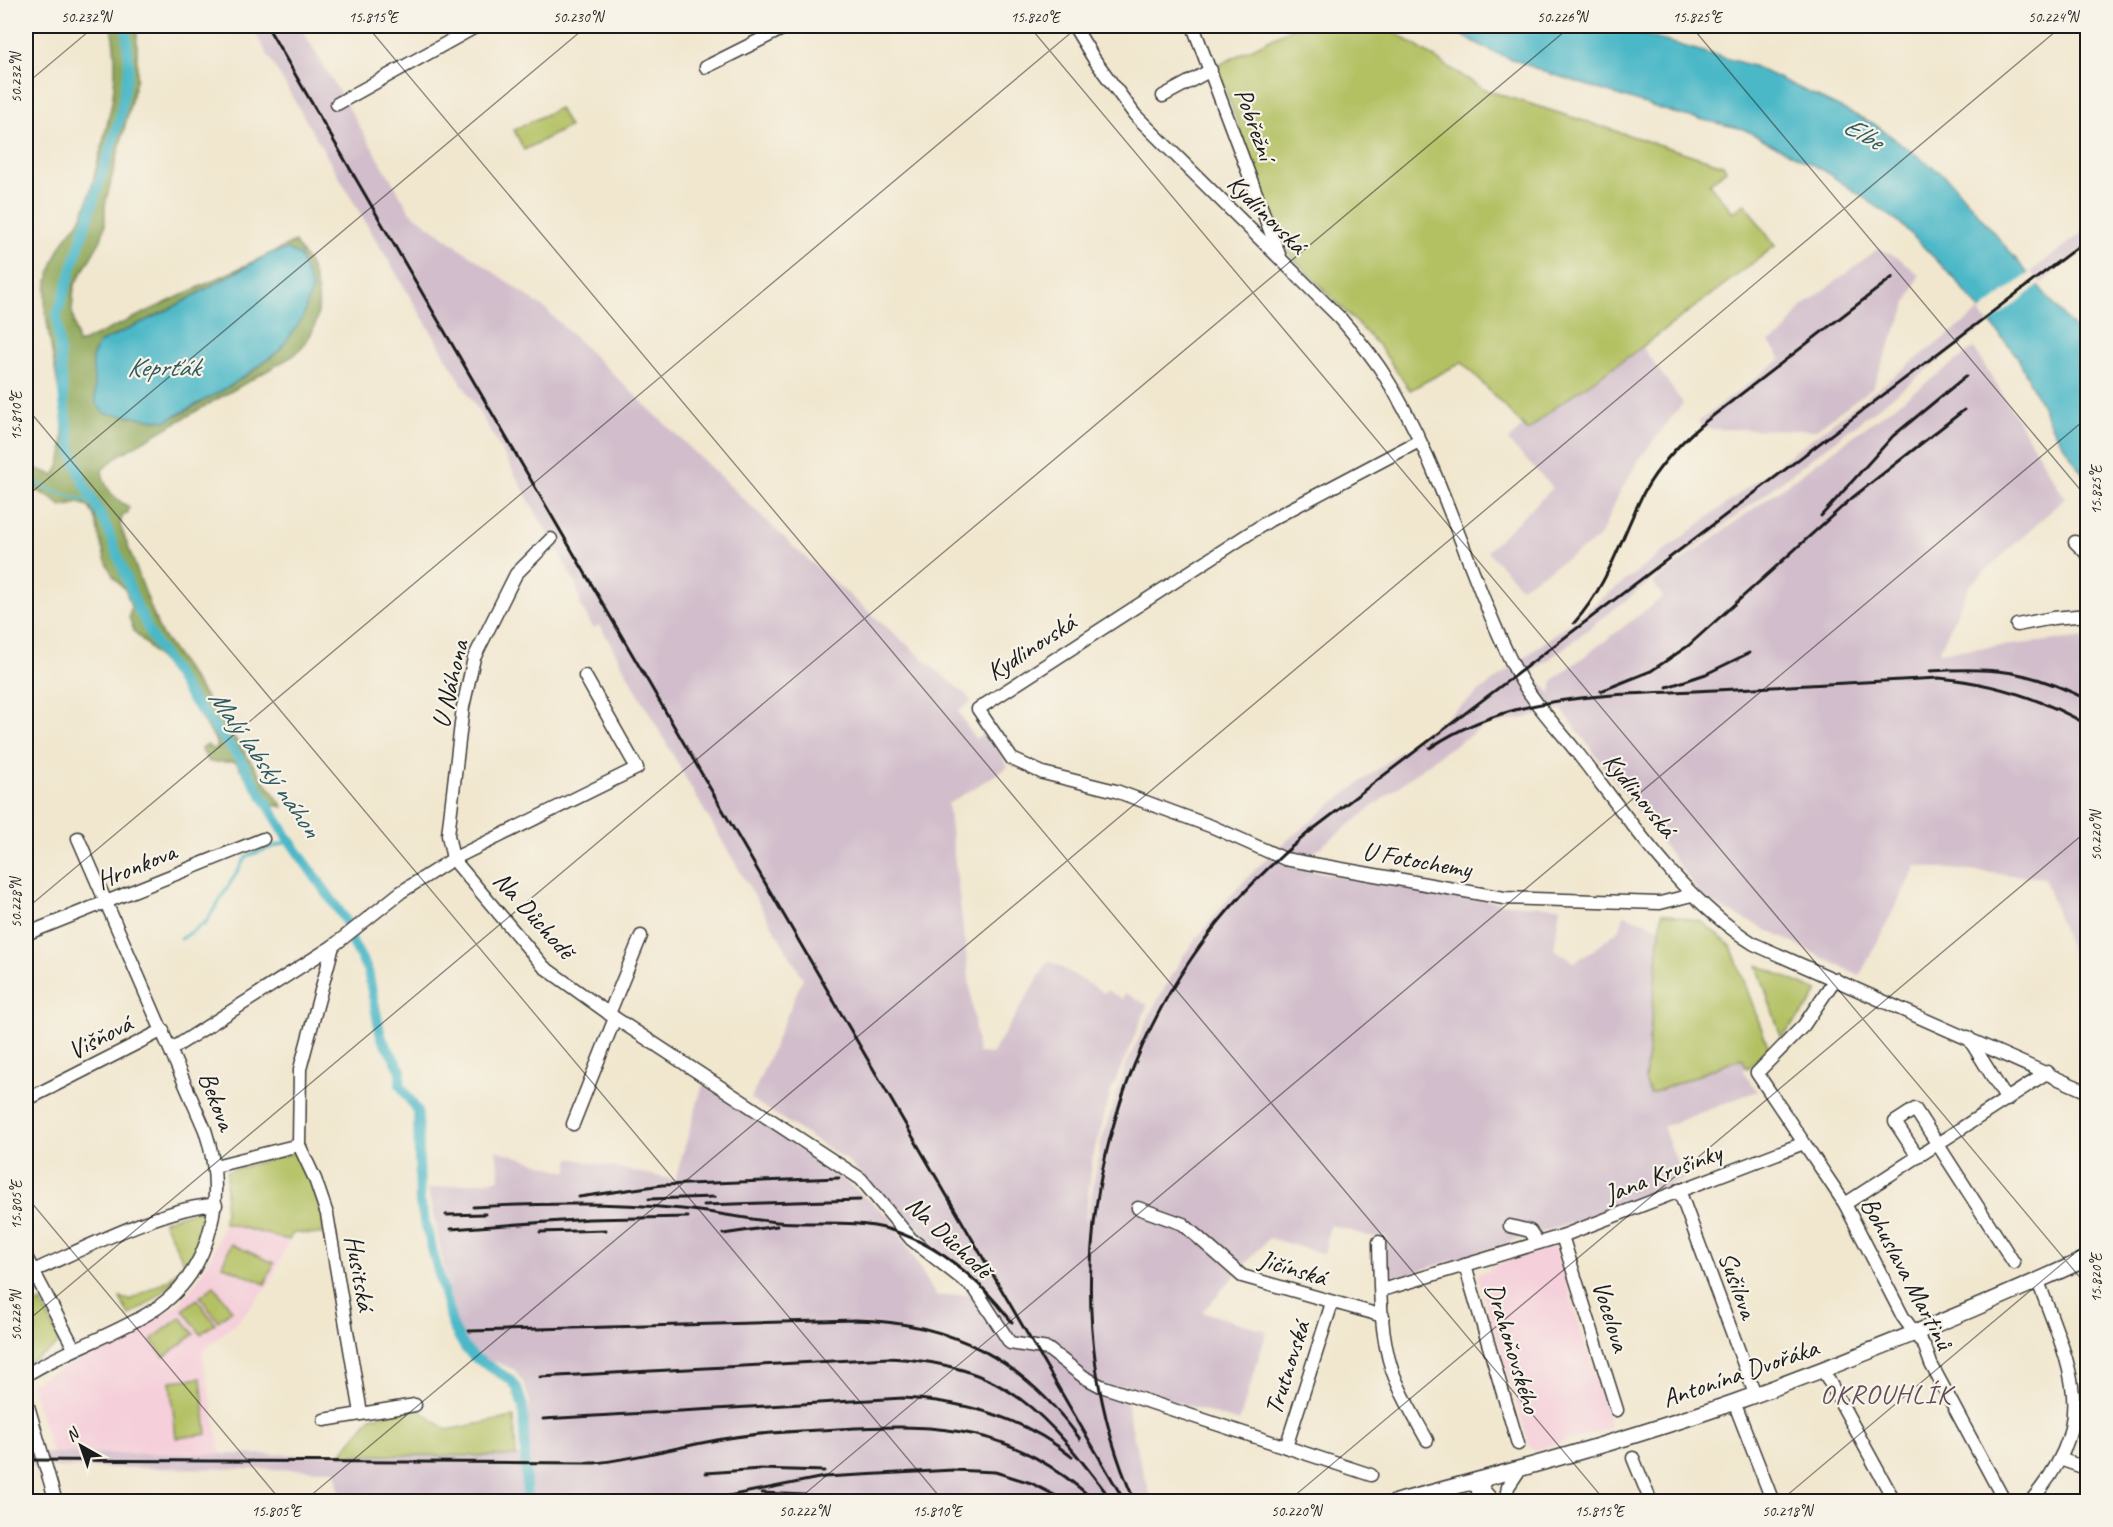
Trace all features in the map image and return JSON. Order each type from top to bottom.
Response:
[{"type":"main road","name":"Antonína Dvořáka","points":[[1396,1502],[1464,1484],[1485,1482],[1734,1402],[1915,1334],[2088,1258]]},
{"type":"street","points":[[337,104],[477,26]]},
{"type":"street","points":[[706,67],[768,30],[788,26]]},
{"type":"street","name":"Kydlinovská","points":[[1074,26],[1094,59],[1135,115],[1341,319],[1370,354],[1395,392],[1419,441],[1517,673],[1597,778],[1692,895],[1718,920],[1754,944],[2048,1072],[2088,1092]]},
{"type":"street","name":"Pobřežní","points":[[1193,26],[1282,261]]},
{"type":"street","name":"Pobřežní","points":[[1163,96],[1211,70]]},
{"type":"street","name":"Kydlinovská","points":[[978,709],[1270,520],[1419,441]]},
{"type":"street","name":"U Náhona","points":[[453,859],[448,835],[463,707],[474,658],[516,574],[551,539]]},
{"type":"street","points":[[2075,542],[2088,555]]},
{"type":"street","points":[[2017,625],[2053,618],[2088,615]]},
{"type":"street","points":[[172,1049],[333,946],[401,892],[453,859],[637,768],[585,676]]},
{"type":"street","name":"U Fotochemy","points":[[978,709],[1012,759],[1020,764],[1144,802],[1213,827],[1286,859],[1492,896],[1660,903],[1692,895]]},
{"type":"street","name":"Bekova","points":[[26,1375],[74,1348],[144,1316],[167,1299],[195,1266],[212,1227],[216,1206],[215,1166],[205,1130],[172,1049],[78,838]]},
{"type":"street","name":"Hronkova","points":[[26,934],[263,839]]},
{"type":"street","name":"Na Důchodě","points":[[453,859],[544,967],[612,1016],[861,1179],[911,1239],[975,1289],[1010,1343],[1048,1349],[1084,1377],[1101,1386],[1371,1475]]},
{"type":"street","points":[[573,1124],[641,936]]},
{"type":"street","points":[[215,1166],[300,1145],[300,1069],[333,946]]},
{"type":"street","name":"Bohuslava Martinů","points":[[1835,979],[1804,1025],[1757,1073],[1845,1204],[1901,1314],[1925,1347],[1931,1364],[2005,1502]]},
{"type":"street","name":"Višňová","points":[[26,1100],[163,1030]]},
{"type":"street","points":[[1968,1037],[2007,1100]]},
{"type":"street","points":[[1845,1204],[2048,1072]]},
{"type":"street","points":[[1918,1157],[1895,1122],[1915,1109],[2014,1263]]},
{"type":"street","name":"Jana Krušinky","points":[[1382,1290],[1562,1236],[1804,1143]]},
{"type":"street","name":"Husitská","points":[[300,1145],[327,1214],[361,1413]]},
{"type":"street","name":"Sušilova","points":[[1679,1190],[1755,1394]]},
{"type":"street","points":[[33,1271],[152,1221],[192,1208],[216,1206]]},
{"type":"street","name":"Jičínská","points":[[1138,1208],[1183,1224],[1242,1276],[1383,1316]]},
{"type":"street","points":[[1510,1226],[1530,1231],[1538,1243]]},
{"type":"street","name":"Vocelova","points":[[1562,1236],[1617,1410]]},
{"type":"street","points":[[1379,1242],[1383,1316],[1392,1370],[1427,1440]]},
{"type":"street","points":[[26,1257],[74,1348]]},
{"type":"street","name":"Drahoňovského","points":[[1465,1265],[1518,1444]]},
{"type":"street","points":[[2030,1502],[2060,1460],[2073,1417],[2075,1400],[2068,1365],[2038,1281]]},
{"type":"street","name":"Trutnovská","points":[[1286,1447],[1332,1303]]},
{"type":"street","points":[[1823,1370],[1895,1502]]},
{"type":"street","points":[[26,1399],[56,1502]]},
{"type":"street","points":[[1734,1402],[1773,1502]]},
{"type":"street","points":[[324,1420],[415,1404]]},
{"type":"street","points":[[1632,1458],[1652,1502]]},
{"type":"street","points":[[2060,1460],[2088,1469]]},
{"type":"street","points":[[1505,1502],[1508,1487],[1520,1469]]},
{"type":"street","points":[[1479,1502],[1477,1494],[1485,1482]]},
{"type":"street","points":[[1485,1482],[1494,1502]]},
{"type":"street","points":[[1418,1496],[1444,1502]]},
{"type":"shaded area","points":[[251,26],[300,26],[411,213],[544,308],[799,552],[972,702],[958,711],[975,739],[988,731],[1008,767],[948,804],[978,1053],[992,1054],[1049,960],[1104,993],[1107,990],[1122,999],[1125,993],[1148,1005],[1111,1091],[1093,1156],[1085,1222],[1101,1142],[1127,1063],[1153,1008],[1184,955],[1227,900],[1274,851],[1336,801],[2087,229],[2087,248],[1532,672],[1551,694],[1553,680],[1663,597],[1653,582],[1974,348],[2065,498],[1969,586],[1939,652],[2087,637],[2087,1016],[2078,971],[2044,878],[1916,866],[1860,976],[1704,899],[1562,710],[1485,726],[1442,753],[1310,855],[1292,863],[1299,869],[1509,904],[1560,907],[1554,949],[1574,962],[1620,929],[1624,915],[1661,928],[1645,1080],[1650,1093],[1743,1058],[1747,1068],[1742,1070],[1757,1091],[1663,1127],[1684,1180],[1575,1222],[1399,1277],[1385,1269],[1386,1236],[1372,1237],[1330,1225],[1324,1254],[1269,1238],[1202,1312],[1267,1331],[1239,1422],[1123,1385],[1135,1443],[1152,1501],[340,1502],[336,1471],[341,1470],[26,1467],[26,1453],[530,1456],[524,1437],[530,1402],[524,1384],[515,1370],[498,1363],[473,1358],[459,1338],[428,1189],[500,1179],[496,1150],[567,1172],[570,1158],[675,1180],[703,1084],[831,1170],[891,1218],[936,1296],[970,1294],[926,1237],[846,1160],[751,1099],[803,978],[698,800],[600,625],[593,628],[581,606],[576,584],[494,437]]},
{"type":"shaded area","points":[[1879,248],[1900,259],[1919,275],[1872,388],[1815,430],[1704,429],[1698,422],[1781,359],[1769,342],[1781,336],[1802,307]]},
{"type":"shaded area","points":[[1642,347],[1683,403],[1640,458],[1619,494],[1601,534],[1594,542],[1521,587],[1487,551],[1553,488],[1508,441],[1523,426],[1528,430],[1554,408]]},
{"type":"shaded area","points":[[224,1223],[289,1240],[270,1284],[237,1322],[202,1352],[221,1455],[52,1454],[31,1383],[141,1330],[179,1304],[197,1281],[213,1252]]},
{"type":"shaded area","points":[[1555,1246],[1611,1428],[1536,1450],[1530,1447],[1477,1274],[1490,1270],[1489,1267]]},
{"type":"green space","points":[[111,26],[137,26],[137,77],[105,205],[105,225],[101,240],[74,286],[72,311],[78,344],[266,255],[170,309],[99,343],[113,414],[155,420],[180,415],[253,372],[280,350],[312,289],[300,256],[269,254],[295,242],[310,266],[317,292],[318,315],[315,326],[303,346],[293,356],[119,455],[102,470],[110,492],[129,507],[128,513],[123,514],[120,525],[160,632],[283,807],[262,802],[236,762],[209,762],[201,749],[207,745],[213,749],[218,748],[214,737],[161,660],[134,631],[129,617],[131,607],[126,591],[113,576],[105,559],[94,515],[88,506],[79,503],[62,507],[32,486],[27,474],[26,465],[54,475],[61,460],[62,417],[46,318],[46,291],[57,255],[65,239],[79,222],[90,192],[113,94],[114,44]]},
{"type":"green space","points":[[1296,26],[1385,26],[1483,89],[1723,165],[1726,170],[1709,184],[1733,212],[1745,204],[1775,246],[1642,347],[1554,408],[1528,431],[1462,362],[1410,390],[1379,346],[1282,246],[1217,66]]},
{"type":"green space","points":[[559,108],[569,127],[524,150],[514,130]]},
{"type":"green space","points":[[1662,913],[1702,922],[1731,946],[1769,1049],[1747,1068],[1742,1058],[1650,1094],[1645,1080]]},
{"type":"green space","points":[[1757,965],[1818,991],[1810,1005],[1781,1037]]},
{"type":"green space","points":[[297,1152],[319,1203],[323,1234],[293,1233],[289,1240],[224,1223],[227,1171]]},
{"type":"green space","points":[[196,1210],[204,1212],[207,1216],[196,1247],[188,1261],[157,1297],[129,1316],[120,1298],[130,1300],[169,1279],[185,1264],[163,1221]]},
{"type":"green space","points":[[231,1244],[274,1263],[265,1284],[222,1265]]},
{"type":"green space","points":[[214,1286],[232,1310],[218,1321],[200,1297]]},
{"type":"green space","points":[[197,1299],[215,1323],[201,1334],[183,1310]]},
{"type":"green space","points":[[41,1302],[59,1338],[57,1346],[26,1364],[26,1312]]},
{"type":"green space","points":[[181,1317],[194,1334],[164,1357],[151,1340]]},
{"type":"green space","points":[[201,1378],[207,1434],[176,1438],[170,1381]]},
{"type":"green space","points":[[417,1408],[447,1430],[514,1417],[516,1456],[340,1455],[371,1417]]},
{"type":"water","name":"Elbe","points":[[1445,26],[1612,26],[1753,66],[1874,124],[1949,179],[2088,348],[2087,480],[2054,431],[2017,356],[1954,278],[1899,222],[1823,170],[1743,129],[1677,114],[1548,73],[1491,51]]},
{"type":"water","name":"Keprťák","points":[[288,249],[300,256],[312,289],[302,319],[280,350],[232,385],[166,421],[104,413],[96,404],[92,358],[99,343],[170,309],[269,254]]},
{"type":"pier","points":[[2031,272],[2041,284],[1989,324],[1979,312]]},
{"type":"waterway","name":"Malý labský náhon","points":[[126,26],[129,67],[119,121],[57,315],[64,403],[71,448],[82,480],[106,525],[137,606],[153,639],[191,698],[240,759],[290,841],[345,919],[352,941],[368,971],[381,1037],[401,1070],[400,1085],[418,1112],[420,1203],[453,1327],[465,1348],[474,1357],[511,1380],[517,1388],[523,1407],[527,1502]]},
{"type":"waterway","points":[[26,478],[56,492],[93,503]]},
{"type":"waterway","points":[[181,939],[206,922],[247,856],[290,841]]},
{"type":"railway","points":[[267,26],[1125,1502]]},
{"type":"railway","points":[[1135,1502],[1111,1435],[1096,1366],[1090,1295],[1094,1224],[1106,1153],[1127,1085],[1155,1020],[1203,941],[1245,892],[1308,833],[2088,239]]},
{"type":"railway","points":[[1574,623],[1605,576],[1644,492],[1662,465],[1677,448],[1701,425],[1893,277]]},
{"type":"railway","points":[[1821,516],[1893,436],[1966,376]]},
{"type":"railway","points":[[1601,691],[1651,671],[1688,646],[1852,498],[1964,410]]},
{"type":"railway","points":[[1667,687],[1706,674],[1749,653]]},
{"type":"railway","points":[[1930,671],[1974,670],[2011,673],[2048,682],[2088,700]]},
{"type":"railway","points":[[1430,748],[1462,729],[1496,716],[1532,706],[1568,700],[1642,693],[1939,678],[1959,680],[2016,693],[2052,707],[2088,725]]},
{"type":"railway","points":[[579,1197],[662,1185],[839,1178]]},
{"type":"railway","points":[[649,1199],[715,1197]]},
{"type":"railway","points":[[704,1205],[860,1200]]},
{"type":"railway","points":[[473,1207],[551,1204],[630,1205],[694,1210],[777,1222],[849,1223],[877,1227],[909,1237],[943,1255],[973,1279],[1012,1322]]},
{"type":"railway","points":[[446,1215],[485,1214]]},
{"type":"railway","points":[[451,1229],[589,1219],[688,1217]]},
{"type":"railway","points":[[723,1234],[777,1226]]},
{"type":"railway","points":[[540,1232],[606,1230]]},
{"type":"railway","points":[[469,1331],[855,1320],[890,1322],[923,1328],[954,1338],[1010,1367],[1035,1387],[1080,1439]]},
{"type":"railway","points":[[540,1377],[889,1358],[930,1362],[964,1371],[994,1383],[1020,1399],[1044,1419],[1066,1443],[1113,1502]]},
{"type":"railway","points":[[543,1419],[903,1398],[948,1403],[992,1414],[1034,1432],[1072,1457]]},
{"type":"railway","points":[[26,1460],[595,1463],[756,1434],[912,1427],[945,1429],[1006,1444],[1035,1458],[1065,1477],[1096,1502]]},
{"type":"railway","points":[[706,1473],[760,1469],[824,1471]]},
{"type":"railway","points":[[698,1502],[824,1477],[953,1470],[995,1472],[1031,1483],[1068,1502]]},
{"type":"railway","points":[[762,1493],[805,1495]]},
{"type":"district","name":"OKROUHLÍK","points":[[1886,1394]]}]
